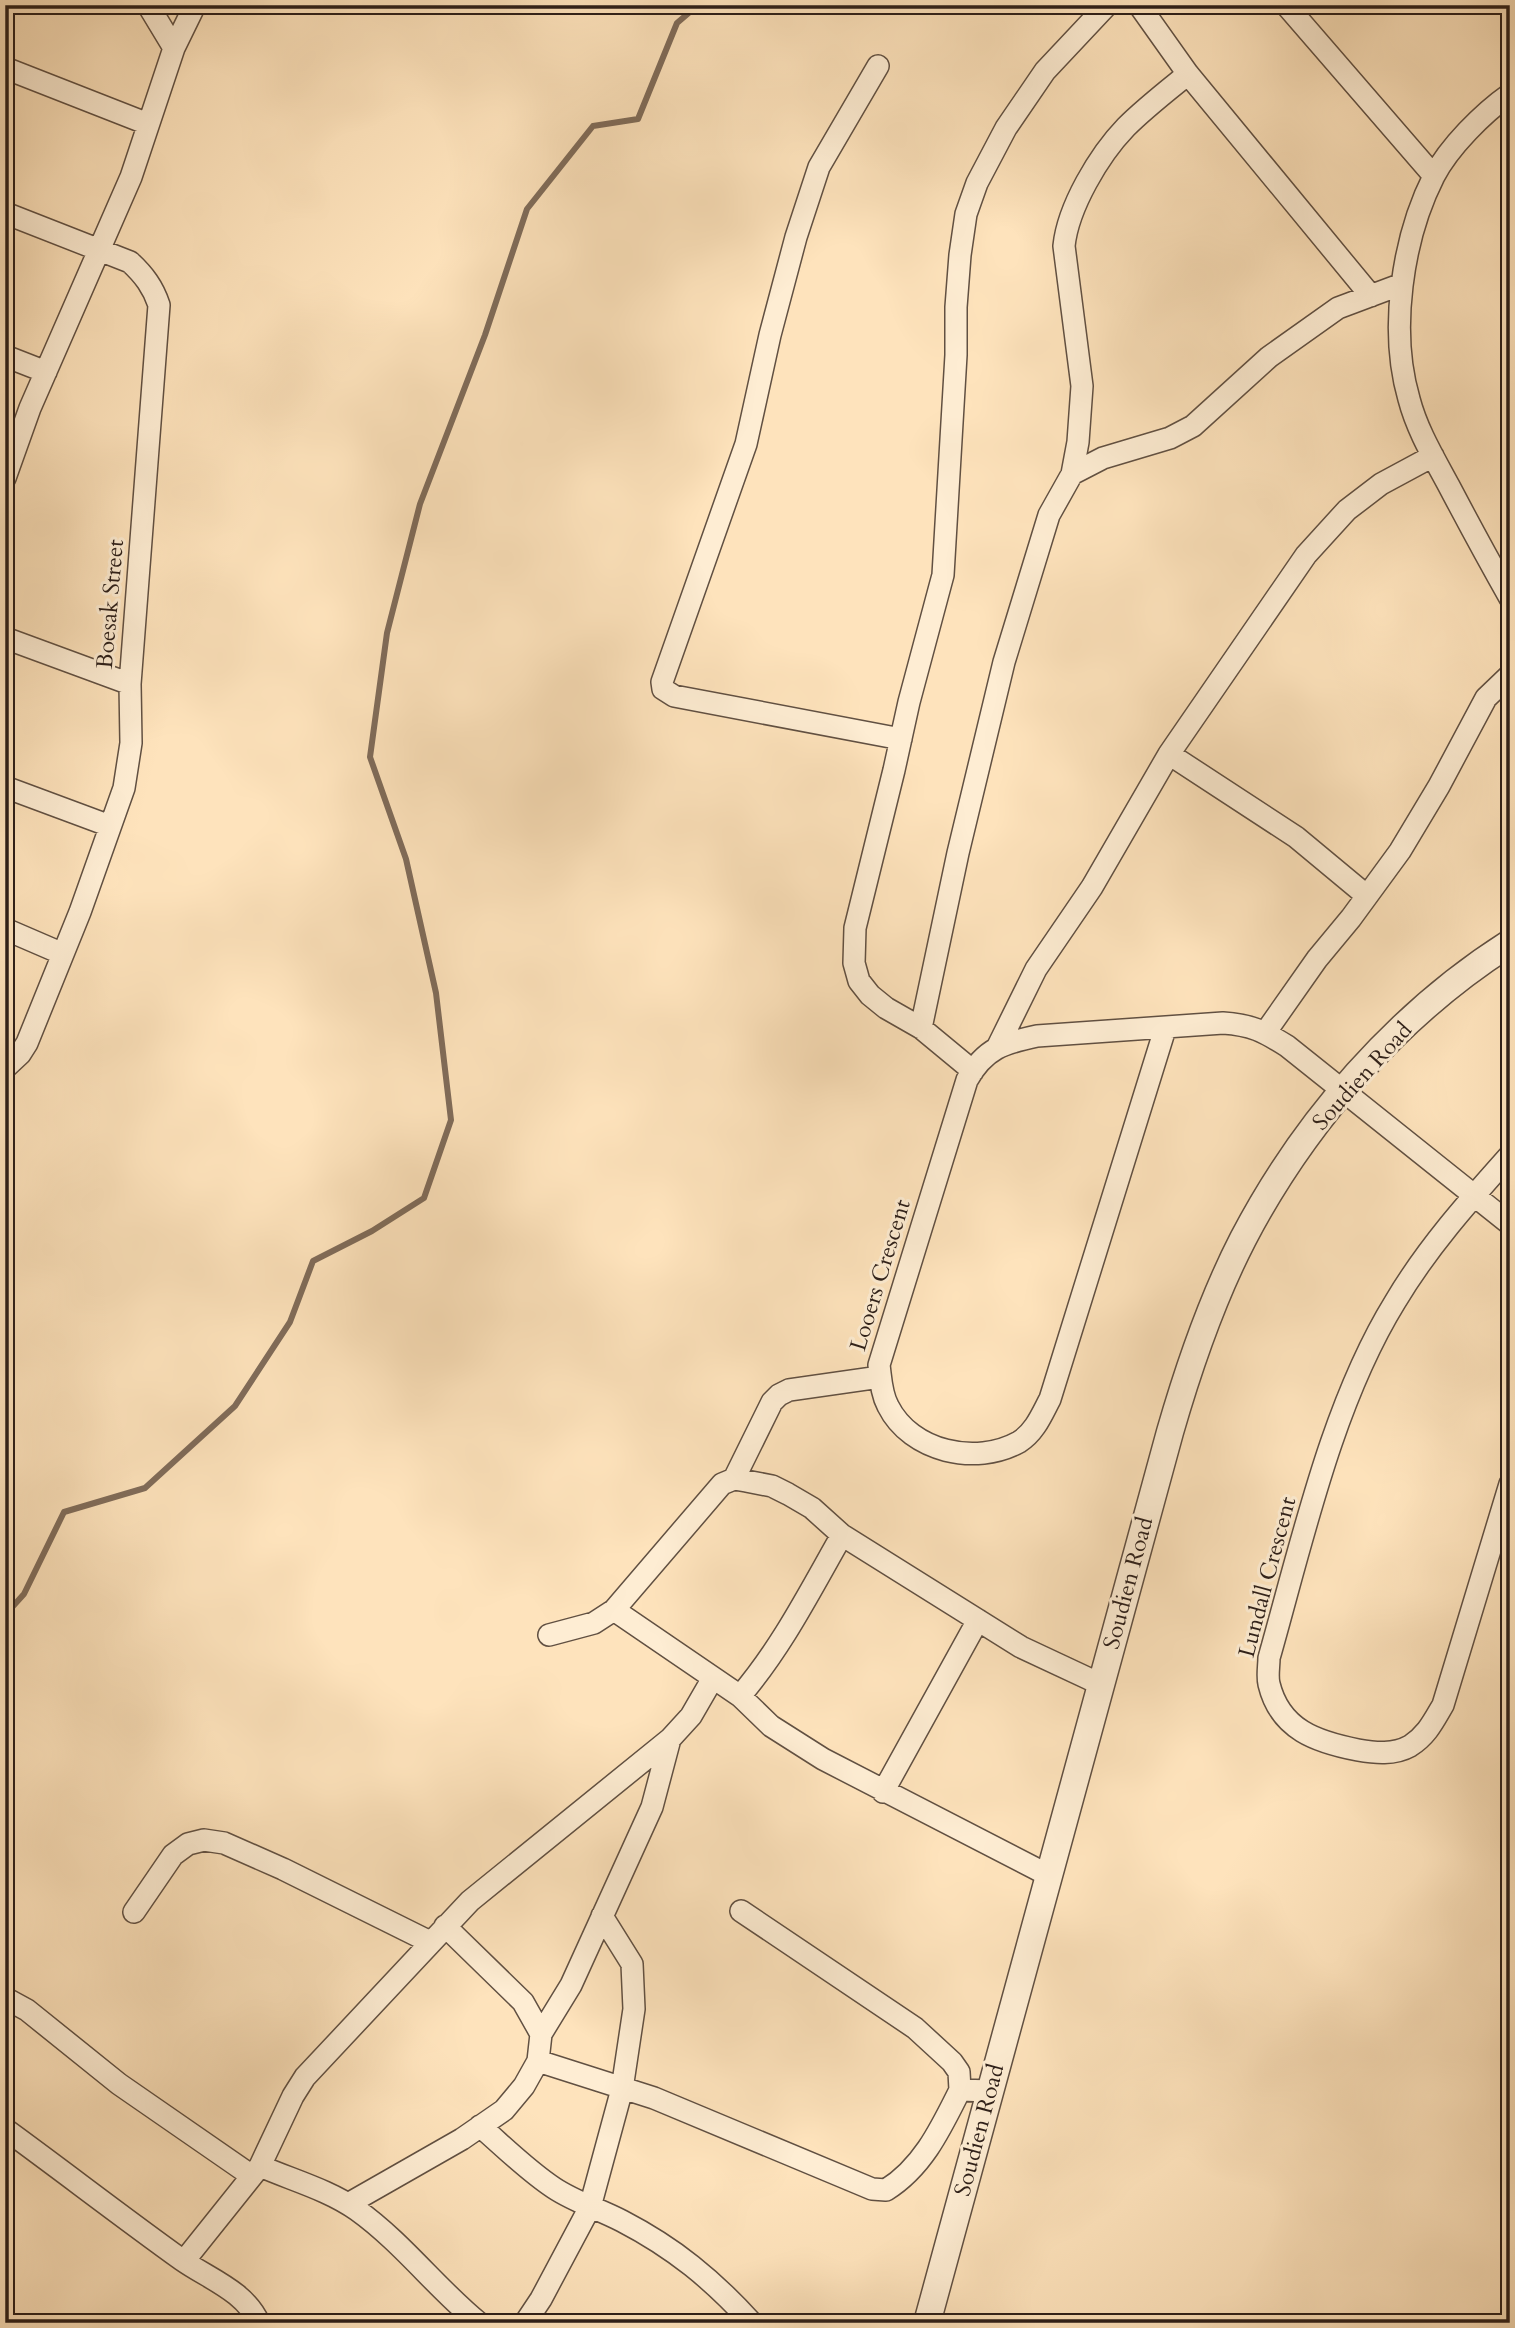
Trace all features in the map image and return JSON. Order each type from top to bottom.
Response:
[{"type":"street","points":[[148,5],[174,48]]},
{"type":"street","points":[[5,478],[30,408],[131,177],[174,48],[195,5]]},
{"type":"street","points":[[972,1070],[920,1028],[870,995],[859,981],[854,963],[855,928],[943,575],[956,355],[956,307],[966,214],[977,183],[1006,128],[1045,71],[1107,5]]},
{"type":"street","points":[[1139,5],[1188,74],[1371,296]]},
{"type":"street","points":[[1292,7],[1434,176]]},
{"type":"street","points":[[878,66],[819,167],[796,237],[773,322],[746,444],[662,682],[663,689],[674,696],[901,739]]},
{"type":"street","points":[[6,72],[148,124]]},
{"type":"street","points":[[920,1028],[958,853],[1004,662],[1049,515],[1072,474],[1078,442],[1082,386],[1064,246],[1066,229],[1074,205],[1108,150],[1126,128],[1188,74]]},
{"type":"street","points":[[1510,94],[1495,105],[1461,140],[1434,176],[1411,237],[1402,284],[1398,333],[1408,397],[1421,434],[1510,598]]},
{"type":"street","name":"Boesak Street","points":[[5,213],[130,262],[154,290],[159,305],[130,684],[131,743],[124,788],[27,1043],[5,1068]]},
{"type":"street","points":[[1072,474],[1103,458],[1170,438],[1193,426],[1269,357],[1338,308],[1402,284]]},
{"type":"street","points":[[5,356],[46,372]]},
{"type":"street","points":[[998,1046],[1036,969],[1092,887],[1169,754],[1307,555],[1347,510],[1381,484],[1433,456]]},
{"type":"street","points":[[5,638],[130,684]]},
{"type":"street","points":[[1265,1033],[1406,840],[1439,786],[1486,698],[1510,675]]},
{"type":"street","points":[[1169,754],[1296,837],[1367,896]]},
{"type":"street","points":[[5,787],[110,826]]},
{"type":"street","points":[[5,929],[63,954]]},
{"type":"street","name":"Soudien Road","points":[[927,2323],[1100,1684],[1191,1360],[1218,1293],[1267,1195],[1303,1141],[1343,1092],[1394,1036],[1453,984],[1510,943]]},
{"type":"street","name":"Looers Crescent","points":[[1165,1029],[1050,1399],[1034,1428],[1020,1441],[994,1452],[942,1450],[921,1440],[901,1426],[888,1406],[881,1385],[879,1365],[967,1080],[984,1057],[1009,1041],[1037,1036],[1223,1023],[1246,1025],[1287,1046],[1343,1092]]},
{"type":"street","points":[[1343,1092],[1510,1224]]},
{"type":"street","name":"Lundall Crescent","points":[[1510,1155],[1434,1242],[1394,1303],[1356,1376],[1326,1461],[1269,1658],[1269,1683],[1279,1708],[1289,1721],[1310,1738],[1381,1754],[1407,1748],[1428,1732],[1443,1705],[1510,1484]]},
{"type":"street","points":[[734,1479],[767,1410],[779,1395],[789,1390],[880,1377]]},
{"type":"street","points":[[549,1635],[594,1623],[614,1610],[722,1484],[734,1479],[772,1486],[788,1494],[812,1508],[842,1535],[1021,1647],[1100,1684]]},
{"type":"street","points":[[740,1696],[762,1671],[784,1638],[842,1535]]},
{"type":"street","points":[[614,1610],[740,1696],[771,1726],[823,1759],[1048,1875]]},
{"type":"street","points":[[883,1792],[978,1620]]},
{"type":"street","points":[[184,2261],[256,2171],[305,2077],[470,1901],[670,1739],[691,1716],[713,1678]]},
{"type":"street","points":[[348,2204],[504,2110],[524,2086],[538,2061],[541,2034],[571,1985],[652,1807],[670,1739]]},
{"type":"street","points":[[134,1912],[173,1855],[188,1844],[204,1840],[224,1843],[283,1869],[430,1942]]},
{"type":"street","points":[[538,2061],[654,2098],[847,2180],[872,2189],[886,2190],[915,2167],[939,2133],[960,2090],[959,2072],[952,2062],[915,2028],[741,1911]]},
{"type":"street","points":[[525,2323],[541,2299],[590,2207],[622,2088],[634,2009],[632,1964],[603,1916]]},
{"type":"street","points":[[445,1926],[523,2002],[541,2034]]},
{"type":"street","points":[[5,1998],[27,2010],[119,2084],[256,2171],[338,2198],[348,2204],[391,2237],[479,2323]]},
{"type":"street","points":[[960,2090],[990,2091]]},
{"type":"street","points":[[480,2126],[553,2188],[621,2220],[676,2252],[729,2298],[752,2323]]},
{"type":"street","points":[[5,2129],[184,2261],[239,2296],[254,2310],[259,2323]]},
{"type":"waterway","points":[[5,1615],[24,1594],[64,1512],[145,1488],[235,1406],[290,1322],[313,1261],[372,1231],[424,1198],[451,1120],[436,993],[406,859],[370,757],[387,633],[420,504],[485,335],[527,209],[593,126],[638,119],[677,23],[698,5]]}]
